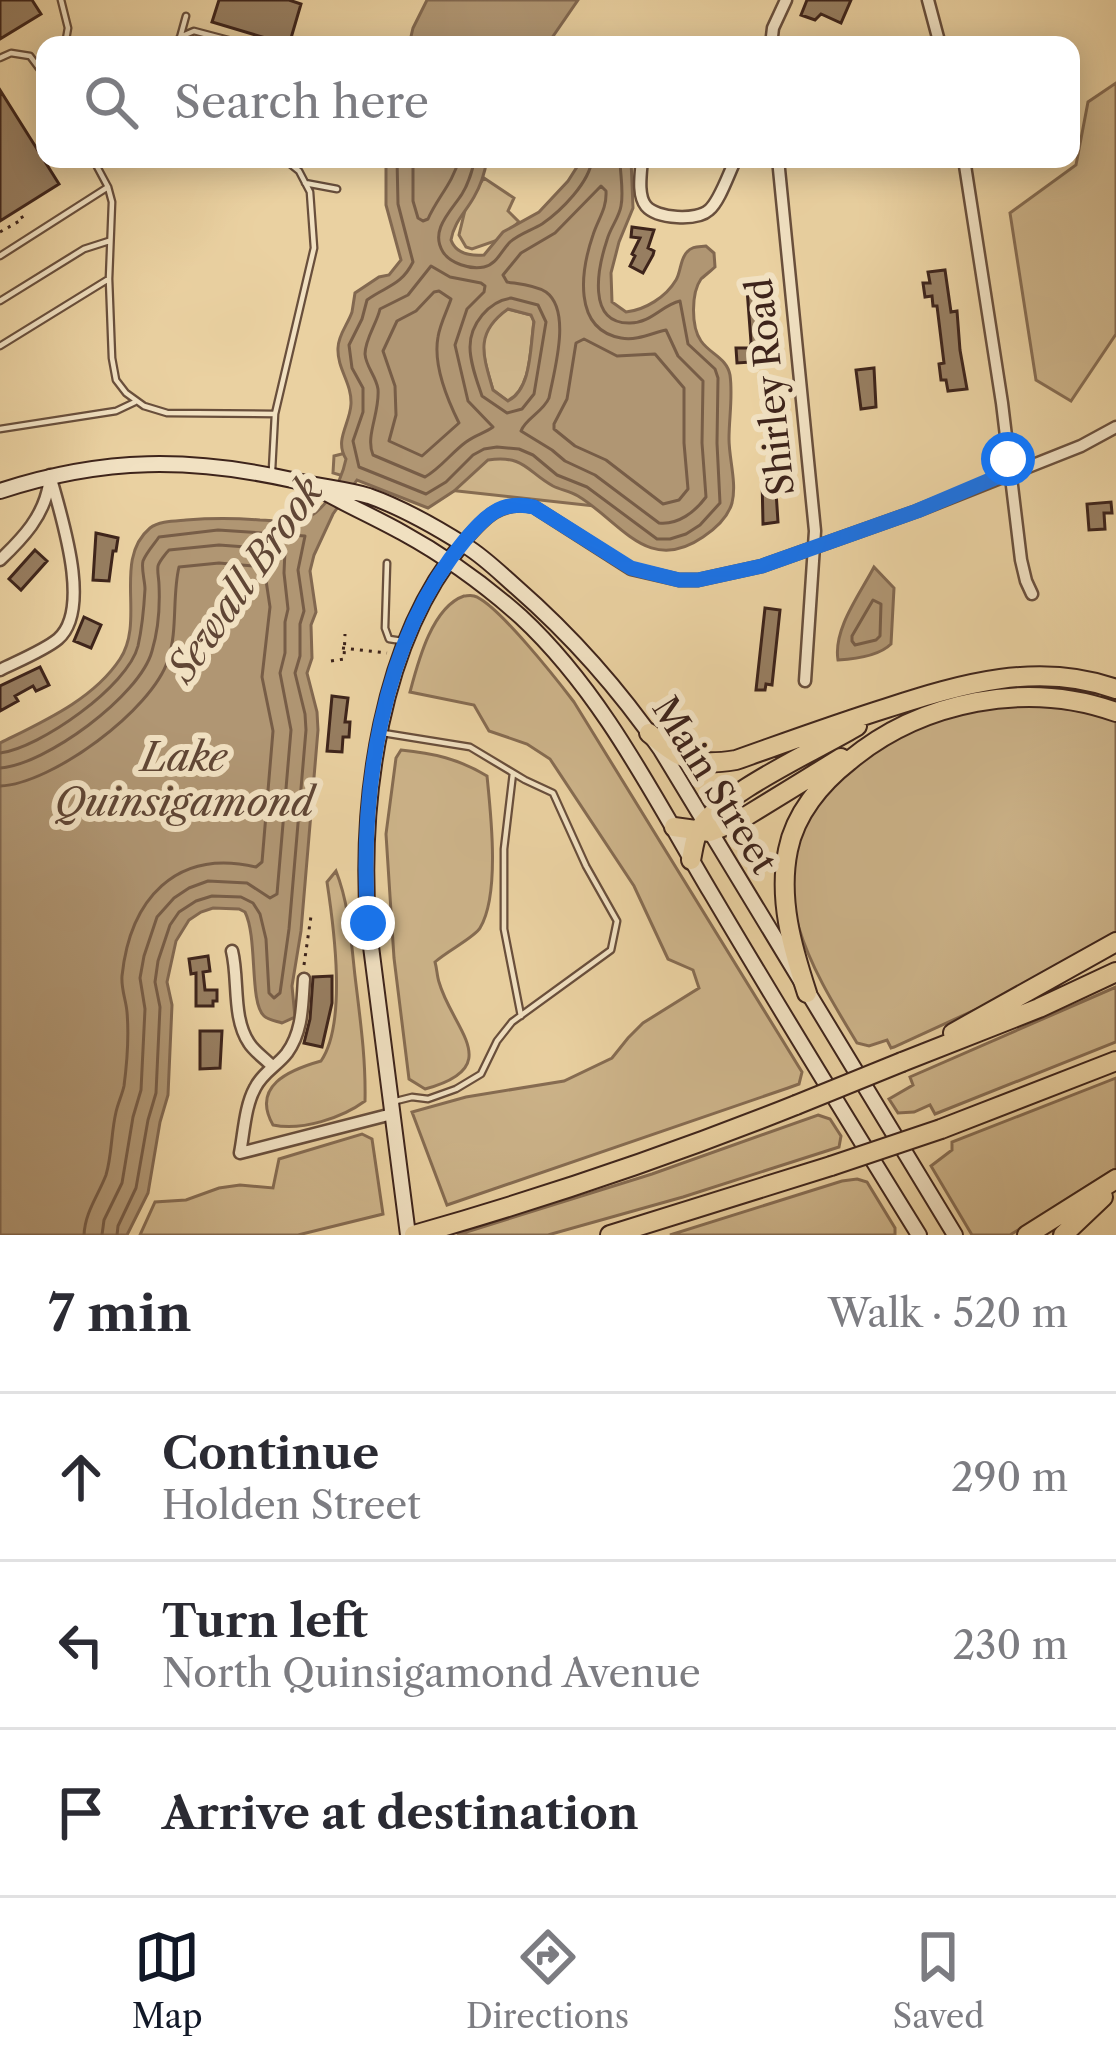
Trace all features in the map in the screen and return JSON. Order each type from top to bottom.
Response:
[{"type":"highway","points":[[649,733],[684,759],[720,763],[952,687],[1014,677],[1078,679],[1116,689]]},
{"type":"highway","points":[[674,827],[704,829],[740,820],[878,737],[922,717],[971,703],[1054,698],[1116,712]]},
{"type":"highway","points":[[692,860],[704,829],[721,806],[757,781],[904,702]]},
{"type":"highway","points":[[807,993],[786,916],[791,837],[817,792],[878,737]]},
{"type":"highway","points":[[909,1059],[1116,941]]},
{"type":"highway","points":[[411,1235],[596,1179],[796,1105],[1040,1008],[1116,972]]},
{"type":"highway","points":[[610,1235],[941,1129],[1116,1061]]},
{"type":"highway","points":[[1027,1235],[1116,1182]]},
{"type":"highway","points":[[1064,1235],[1116,1182]]},
{"type":"main road","name":"Main Street","points":[[0,491],[93,467],[212,466],[364,495],[462,544],[508,580],[622,694],[955,1235]]},
{"type":"main road","name":"Main Street","points":[[313,485],[400,531],[493,592],[526,621],[575,677],[674,827],[919,1235]]},
{"type":"main road","points":[[411,1235],[365,884],[369,803],[387,701],[407,643],[448,560],[462,544]]},
{"type":"street","points":[[772,36],[786,0]]},
{"type":"street","points":[[928,0],[938,36]]},
{"type":"street","points":[[642,168],[641,196],[646,207],[656,213],[692,216],[712,207],[732,168]]},
{"type":"street","name":"Shirley Road","points":[[779,168],[815,531],[805,681]]},
{"type":"street","points":[[965,168],[1025,581],[1032,594]]},
{"type":"street","points":[[462,544],[496,509],[520,503],[534,507],[631,568],[679,580],[717,577],[762,566],[917,511],[1081,446],[1116,427]]},
{"type":"street","points":[[0,560],[40,513],[50,475]]},
{"type":"street","points":[[0,670],[56,641],[67,629],[72,571],[50,475]]},
{"type":"street","points":[[232,951],[244,1032],[271,1066]]},
{"type":"street","points":[[304,979],[295,1038],[284,1058],[271,1066],[252,1093],[240,1153],[391,1109]]},
{"type":"lane","points":[[61,0],[67,36]]},
{"type":"lane","points":[[180,36],[186,16]]},
{"type":"lane","points":[[182,36],[194,31],[213,36]]},
{"type":"lane","points":[[0,58],[21,53],[36,60]]},
{"type":"lane","points":[[98,168],[112,202],[112,358],[116,378],[126,393],[167,413],[274,414]]},
{"type":"lane","points":[[271,475],[274,414],[314,248],[312,206],[295,168]]},
{"type":"lane","points":[[305,183],[337,190]]},
{"type":"lane","points":[[0,256],[108,187]]},
{"type":"lane","points":[[0,301],[84,249],[109,241]]},
{"type":"lane","points":[[0,346],[109,279]]},
{"type":"lane","points":[[0,429],[116,411],[137,401]]},
{"type":"lane","points":[[387,563],[385,628],[389,638],[407,643]]},
{"type":"lane","points":[[380,733],[470,747],[553,794],[617,921],[611,950],[521,1016],[497,1040],[481,1074],[456,1089],[428,1099],[412,1097],[391,1109]]},
{"type":"lane","points":[[513,773],[504,848],[504,929],[521,1016]]},
{"type":"path","points":[[0,232],[23,219],[18,209]]},
{"type":"path","points":[[331,662],[344,659],[345,634]]},
{"type":"path","points":[[343,648],[387,653]]},
{"type":"path","points":[[304,979],[311,916]]},
{"type":"shaded area","points":[[1116,83],[1116,334],[1071,401],[1036,380],[1010,213],[1072,168],[1080,168],[1088,102]]},
{"type":"shaded area","points":[[484,178],[514,198],[508,211],[519,222],[498,240],[472,249],[459,235],[467,202]]},
{"type":"shaded area","points":[[507,309],[531,315],[534,321],[525,378],[507,401],[493,390],[484,345],[489,327]]},
{"type":"shaded area","points":[[361,449],[509,450],[622,509],[357,480],[333,473],[334,456]]},
{"type":"shaded area","points":[[464,596],[474,596],[497,612],[574,702],[802,1072],[799,1084],[447,1205],[412,1112],[466,1097],[564,1081],[612,1058],[643,1023],[699,988],[693,970],[668,959],[634,886],[550,759],[527,744],[489,731],[474,705],[410,692],[435,623]]},
{"type":"shaded area","points":[[1025,702],[1116,717],[1116,933],[1001,998],[894,1047],[887,1040],[869,1046],[857,1043],[811,961],[793,902],[791,872],[810,811],[854,764],[900,732],[948,715]]},
{"type":"shaded area","points":[[401,750],[445,758],[487,776],[493,854],[490,896],[480,928],[435,962],[469,1058],[464,1070],[450,1080],[425,1089],[409,1079],[394,958],[386,834]]},
{"type":"shaded area","points":[[336,871],[351,936],[365,1101],[321,1122],[273,1125],[267,1111],[270,1090],[286,1075],[321,1061],[329,1044],[336,975],[327,882]]},
{"type":"shaded area","points":[[1116,987],[1116,1042],[935,1114],[930,1105],[898,1113],[889,1099],[913,1085],[910,1077]]},
{"type":"shaded area","points":[[1116,1078],[1116,1168],[1010,1235],[972,1235],[931,1166],[952,1150],[952,1142]]},
{"type":"shaded area","points":[[818,1115],[830,1119],[841,1136],[839,1147],[548,1235],[457,1235],[652,1174]]},
{"type":"shaded area","points":[[362,1134],[372,1139],[383,1214],[298,1235],[140,1235],[155,1202],[186,1200],[240,1185],[273,1188],[279,1159]]},
{"type":"shaded area","points":[[842,1181],[867,1182],[895,1235],[670,1235]]},
{"type":"water","points":[[427,0],[578,0],[553,36],[411,36]]},
{"type":"water","name":"Lake Quinsigamond","points":[[386,168],[485,168],[451,240],[464,253],[484,255],[503,232],[539,212],[576,168],[631,168],[633,208],[611,273],[612,302],[626,312],[648,305],[672,286],[689,250],[706,246],[714,253],[715,267],[701,279],[695,293],[694,319],[701,341],[730,375],[734,487],[730,508],[703,537],[666,550],[636,540],[578,496],[510,460],[488,460],[428,508],[357,480],[333,514],[310,571],[316,612],[307,673],[318,730],[292,986],[295,1017],[282,1023],[259,1009],[245,912],[213,908],[189,920],[176,941],[167,982],[172,1005],[168,1095],[148,1193],[127,1235],[0,1235],[0,743],[81,698],[120,659],[130,627],[133,556],[150,528],[205,519],[297,521],[315,513],[329,497],[346,459],[342,439],[351,404],[338,356],[340,339],[355,293],[389,275],[401,260],[386,205]],"holes":[[[508,309],[531,315],[526,377],[508,401],[493,390],[484,355],[486,336]]]},
{"type":"water","points":[[874,567],[894,588],[891,644],[873,654],[838,660],[844,624]]},
{"type":"building","points":[[0,0],[32,0],[41,14],[0,39]]},
{"type":"building","points":[[219,0],[301,4],[292,36],[259,36],[212,22]]},
{"type":"building","points":[[807,0],[851,0],[841,23],[821,14],[815,20],[801,15]]},
{"type":"building","points":[[0,90],[36,147],[36,168],[49,168],[59,184],[0,221]]},
{"type":"building","points":[[632,227],[654,230],[648,248],[653,255],[643,273],[630,266],[640,238],[631,237]]},
{"type":"building","points":[[945,270],[951,312],[957,311],[967,389],[948,391],[946,380],[941,380],[939,364],[944,363],[937,306],[932,296],[925,297],[923,283],[930,283],[928,272]]},
{"type":"building","points":[[763,288],[769,317],[765,317],[768,361],[737,363],[736,348],[750,348],[751,342],[747,289]]},
{"type":"building","points":[[874,368],[876,407],[861,409],[856,370]]},
{"type":"building","points":[[775,476],[778,522],[763,524],[762,477]]},
{"type":"building","points":[[1111,502],[1112,513],[1104,513],[1105,529],[1089,530],[1087,504]]},
{"type":"building","points":[[96,533],[118,538],[109,581],[93,580]]},
{"type":"building","points":[[35,550],[47,561],[21,590],[9,579]]},
{"type":"building","points":[[765,608],[780,610],[772,685],[756,690]]},
{"type":"building","points":[[84,617],[101,625],[91,648],[74,641]]},
{"type":"building","points":[[40,667],[49,685],[36,691],[33,686],[0,711],[0,686]]},
{"type":"building","points":[[332,696],[348,698],[345,722],[350,722],[349,737],[343,737],[342,752],[327,751]]},
{"type":"building","points":[[208,956],[205,990],[217,990],[217,1001],[213,1006],[196,1006],[196,973],[191,974],[189,959]]},
{"type":"building","points":[[332,976],[332,1003],[322,1047],[304,1043],[313,977]]},
{"type":"building","points":[[200,1031],[222,1031],[220,1068],[200,1069]]},
{"type":"route","points":[[368,923],[367,820],[387,701],[419,615],[448,560],[496,509],[520,503],[534,507],[631,568],[698,580],[762,566],[917,511],[1009,472],[1008,459]]},
{"type":"water label","name":"Sewall Brook","points":[[245,579]]}]
